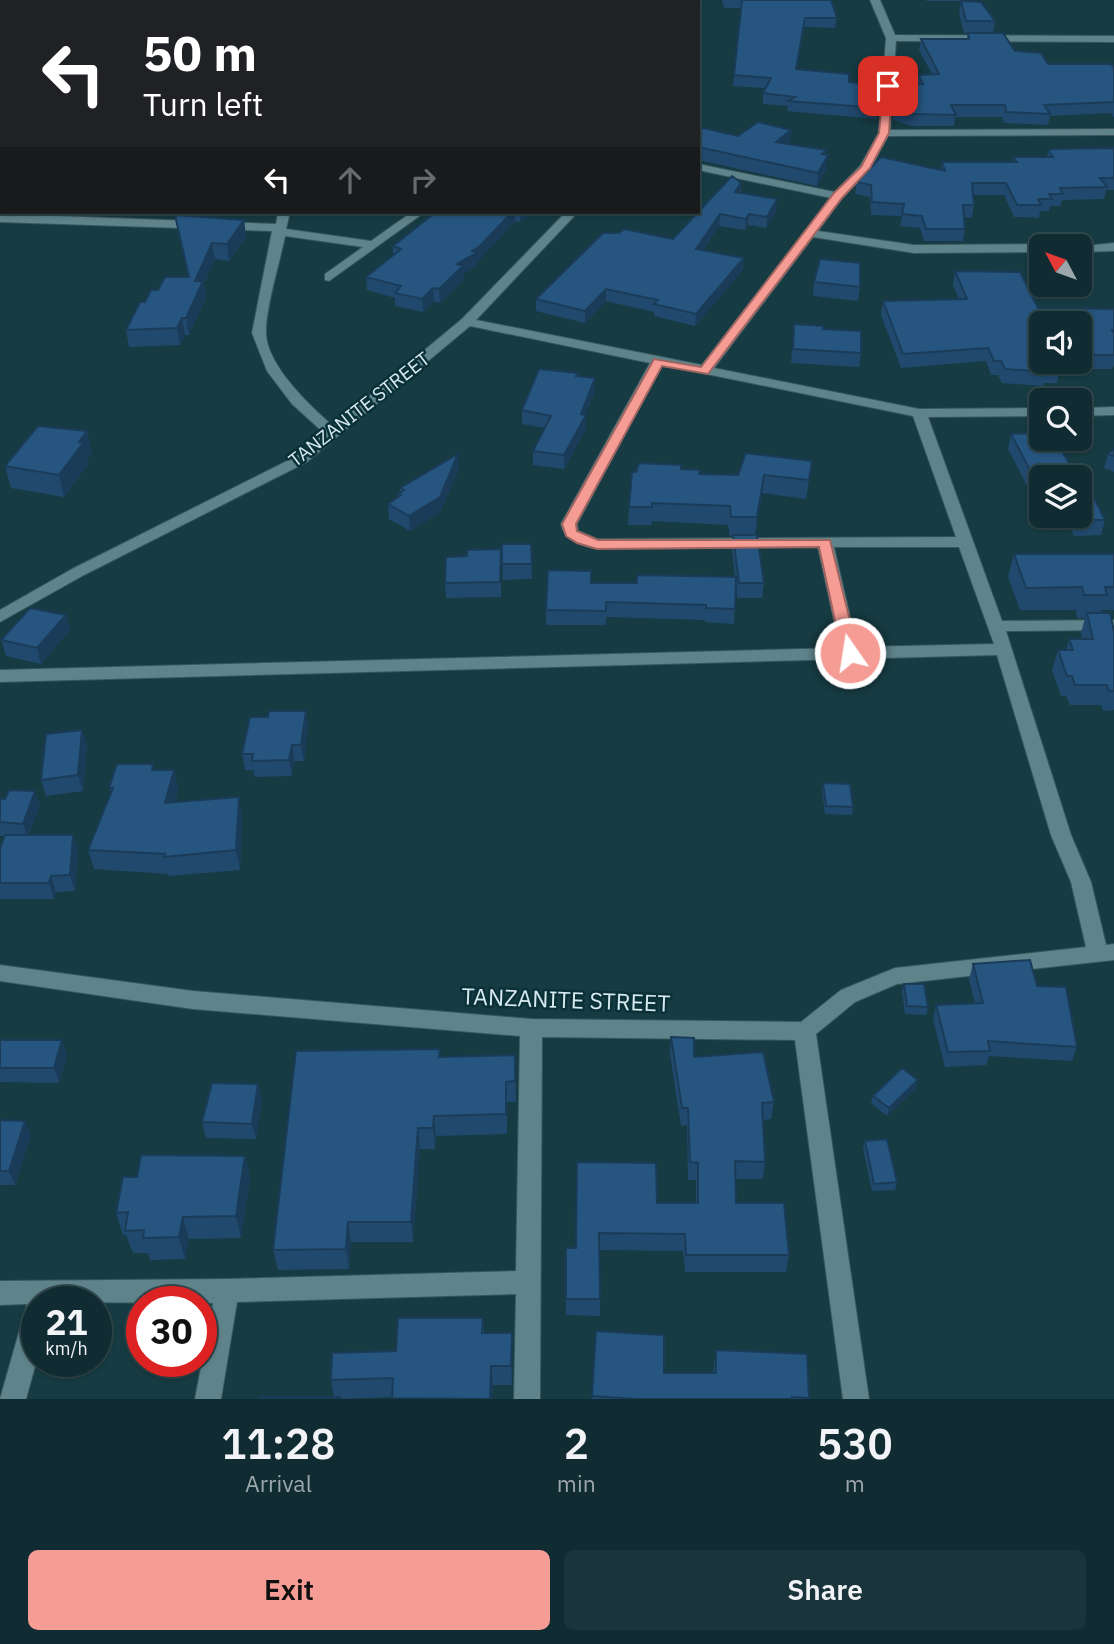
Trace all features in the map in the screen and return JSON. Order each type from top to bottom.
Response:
[{"type":"street","points":[[704,371],[838,195],[865,168],[884,133],[891,38],[876,0]]},
{"type":"street","points":[[891,38],[1114,39]]},
{"type":"street","points":[[884,133],[1114,132]]},
{"type":"street","points":[[700,167],[838,195]]},
{"type":"street","points":[[283,214],[260,333],[272,368],[297,401],[333,434]]},
{"type":"street","points":[[329,277],[416,214]]},
{"type":"street","name":"TANZANITE STREET","points":[[0,617],[78,572],[302,459],[467,322],[570,214]]},
{"type":"street","points":[[0,218],[123,217],[279,230],[373,246]]},
{"type":"street","points":[[810,233],[914,249],[1029,248]]},
{"type":"street","points":[[1092,248],[1114,247]]},
{"type":"street","points":[[467,322],[919,413],[1029,412]]},
{"type":"street","points":[[658,361],[569,524],[571,533],[582,540],[597,544],[967,542]]},
{"type":"street","points":[[1092,412],[1114,411]]},
{"type":"street","points":[[856,1399],[805,1031],[848,996],[895,976],[1106,952],[1061,835],[1004,649],[919,413]]},
{"type":"street","points":[[825,543],[850,653]]},
{"type":"street","points":[[996,626],[1114,625]]},
{"type":"street","points":[[0,676],[1004,649]]},
{"type":"street","name":"TANZANITE STREET","points":[[0,973],[193,1000],[531,1028],[805,1031]]},
{"type":"street","points":[[527,1399],[531,1028]]},
{"type":"street","points":[[112,1298],[529,1282]]},
{"type":"street","points":[[208,1399],[227,1292]]},
{"type":"street","points":[[0,1293],[21,1298]]},
{"type":"street","points":[[13,1399],[21,1369]]},
{"type":"building","points":[[742,0],[831,0],[837,18],[805,18],[796,69],[849,74],[849,82],[880,86],[879,108],[788,101],[795,97],[763,93],[771,78],[734,75]]},
{"type":"building","points":[[961,1],[981,2],[995,21],[966,21]]},
{"type":"building","points":[[968,33],[1003,33],[1015,51],[1041,53],[1048,64],[1111,64],[1114,67],[1114,102],[1044,105],[1050,114],[1006,112],[1005,105],[951,105],[956,115],[914,114],[895,109],[897,85],[923,84],[918,75],[939,74],[921,39],[969,39]]},
{"type":"building","points":[[758,122],[791,130],[776,142],[826,150],[822,154],[828,155],[818,173],[700,147],[700,130],[703,128],[738,136]]},
{"type":"building","points":[[1114,148],[1114,178],[1100,178],[1107,187],[1060,188],[1063,194],[1049,194],[1052,199],[1038,199],[1041,205],[1017,205],[1006,183],[972,183],[974,205],[963,205],[965,229],[926,229],[922,216],[902,214],[904,204],[872,202],[871,185],[857,182],[881,157],[945,171],[942,162],[1017,162],[1014,157],[1053,157],[1048,150],[1053,149]]},
{"type":"building","points":[[732,176],[741,183],[735,192],[777,199],[767,217],[749,214],[746,219],[720,214],[696,249],[744,258],[696,314],[654,304],[658,300],[606,289],[585,311],[536,299],[603,233],[619,233],[624,229],[673,239],[696,214],[700,214],[700,210]]},
{"type":"building","points":[[433,214],[510,214],[472,251],[476,253],[457,264],[463,266],[439,289],[433,288],[422,299],[395,293],[401,286],[366,277],[401,249],[393,246]]},
{"type":"building","points":[[175,215],[244,220],[227,244],[212,243],[195,281],[203,281],[186,318],[182,318],[177,328],[126,330],[140,302],[145,302],[151,290],[158,290],[165,277],[189,277]]},
{"type":"building","points":[[820,259],[860,263],[860,287],[814,282]]},
{"type":"building","points":[[955,271],[1020,272],[1029,290],[1029,298],[1033,298],[1038,308],[1114,309],[1114,355],[1092,355],[1092,311],[1029,311],[1029,371],[1005,369],[1001,361],[994,361],[988,348],[903,354],[883,301],[967,299]]},
{"type":"building","points":[[794,324],[861,331],[861,353],[793,349]]},
{"type":"building","points":[[539,369],[578,373],[576,376],[595,378],[581,414],[586,415],[564,455],[533,451],[551,416],[522,410]]},
{"type":"building","points":[[38,426],[87,431],[79,442],[83,443],[59,475],[5,466]]},
{"type":"building","points":[[1029,433],[1029,451],[1062,451],[1070,465],[1029,465],[1029,468],[1011,434]]},
{"type":"building","points":[[746,453],[812,461],[809,480],[764,475],[757,517],[731,517],[730,506],[652,503],[652,507],[629,507],[632,472],[636,472],[639,463],[681,465],[681,469],[700,470],[699,474],[738,475]]},
{"type":"building","points":[[458,454],[440,497],[409,516],[388,504],[401,495],[398,494],[404,490],[400,488]]},
{"type":"building","points":[[1092,500],[1095,500],[1105,520],[1092,520]]},
{"type":"building","points":[[733,535],[757,535],[764,583],[739,583]]},
{"type":"building","points":[[502,544],[531,544],[532,564],[502,564]]},
{"type":"building","points":[[501,549],[500,582],[445,583],[446,557],[467,556],[467,550]]},
{"type":"building","points":[[1014,554],[1114,554],[1114,587],[1105,587],[1107,595],[1084,595],[1082,587],[1026,588]]},
{"type":"building","points":[[548,570],[591,571],[591,583],[637,583],[637,575],[736,577],[735,609],[706,608],[706,605],[606,602],[606,611],[546,610]]},
{"type":"building","points":[[30,608],[66,615],[37,648],[1,640]]},
{"type":"building","points":[[1087,613],[1110,613],[1114,631],[1114,691],[1109,691],[1107,685],[1075,685],[1072,676],[1067,676],[1058,650],[1073,650],[1069,639],[1093,639]]},
{"type":"building","points":[[269,711],[306,711],[301,745],[292,745],[289,760],[252,761],[253,754],[242,754],[250,717],[268,717]]},
{"type":"building","points":[[82,730],[78,775],[41,780],[46,734]]},
{"type":"building","points":[[117,764],[153,764],[152,770],[174,770],[165,803],[239,797],[236,850],[164,857],[165,854],[88,850],[113,788],[109,788]]},
{"type":"building","points":[[823,783],[850,784],[853,807],[826,806]]},
{"type":"building","points":[[9,790],[35,791],[23,824],[0,822],[0,798],[5,799]]},
{"type":"building","points":[[5,835],[73,835],[70,875],[51,876],[49,883],[0,883],[0,849]]},
{"type":"building","points":[[1030,960],[1037,986],[1066,987],[1077,1047],[988,1041],[990,1051],[948,1052],[936,1005],[983,1003],[973,964]]},
{"type":"building","points":[[904,984],[924,984],[928,1007],[907,1006]]},
{"type":"building","points":[[671,1037],[694,1038],[694,1057],[763,1052],[774,1102],[762,1103],[765,1162],[735,1161],[736,1203],[784,1203],[789,1255],[686,1255],[685,1234],[599,1233],[600,1299],[566,1299],[566,1248],[576,1248],[577,1162],[656,1163],[657,1203],[698,1203],[698,1163],[690,1162],[688,1108],[682,1108]]},
{"type":"building","points":[[0,1040],[62,1040],[54,1068],[0,1068]]},
{"type":"building","points":[[440,1049],[439,1057],[515,1055],[515,1081],[506,1082],[506,1114],[434,1116],[433,1128],[418,1128],[411,1222],[348,1222],[346,1249],[273,1250],[296,1051]]},
{"type":"building","points":[[902,1068],[918,1080],[889,1108],[873,1096]]},
{"type":"building","points":[[212,1083],[258,1084],[252,1124],[202,1122]]},
{"type":"building","points":[[0,1120],[25,1121],[9,1171],[0,1171]]},
{"type":"building","points":[[887,1139],[897,1182],[874,1184],[865,1141]]},
{"type":"building","points":[[141,1155],[245,1156],[236,1216],[183,1217],[179,1237],[143,1238],[144,1230],[125,1231],[128,1212],[116,1213],[123,1177],[137,1177]]},
{"type":"building","points":[[398,1318],[483,1318],[482,1333],[512,1333],[511,1366],[491,1366],[490,1399],[392,1398],[393,1378],[331,1380],[332,1353],[396,1351]]},
{"type":"building","points":[[596,1331],[664,1335],[664,1373],[716,1373],[716,1350],[807,1354],[809,1398],[637,1399],[592,1396]]},
{"type":"building","points":[[340,1397],[340,1399],[259,1399]]},
{"type":"route","points":[[850,653],[825,543],[597,544],[582,540],[571,533],[569,524],[658,361],[704,371],[838,195],[865,168],[884,133],[888,86]]}]
